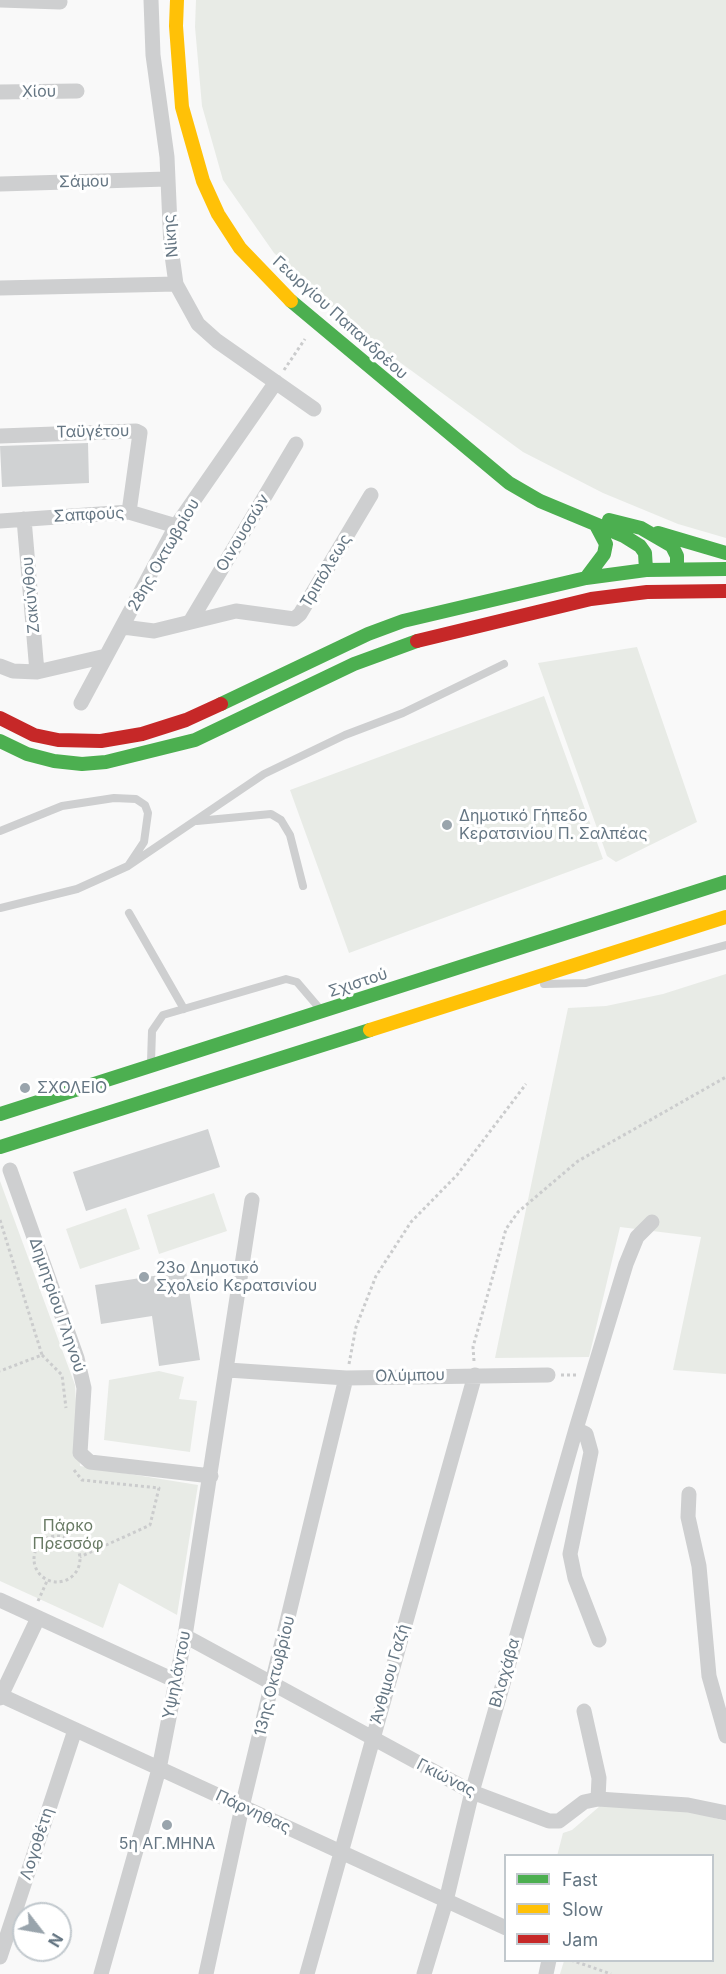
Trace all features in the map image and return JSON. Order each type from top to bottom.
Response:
[{"type":"main road","name":"Γεωργίου Παπανδρέου","points":[[177,0],[176,26],[182,107],[203,181],[218,214],[240,248],[324,331],[472,455],[530,495],[597,527],[624,536],[640,546],[645,553],[646,570]]},
{"type":"main road","name":"Γεωργίου Παπανδρέου","points":[[575,515],[641,528],[672,546],[678,556],[677,569]]},
{"type":"main road","points":[[586,578],[604,554],[606,544],[597,527]]},
{"type":"main road","points":[[641,528],[726,553]]},
{"type":"main road","points":[[0,718],[34,735],[58,740],[101,741],[142,734],[207,711],[384,628],[586,578],[646,570],[726,569]]},
{"type":"main road","points":[[0,741],[27,754],[54,761],[82,764],[106,762],[195,740],[354,664],[407,643],[619,595],[726,591]]},
{"type":"main road","name":"Σχιστού","points":[[0,1114],[726,882]]},
{"type":"main road","points":[[0,1147],[518,981],[726,917]]},
{"type":"street","points":[[0,0],[60,2]]},
{"type":"street","name":"Νίκης","points":[[151,0],[153,55],[176,284],[198,324],[217,341],[314,409]]},
{"type":"street","name":"Χίου","points":[[0,92],[77,91]]},
{"type":"street","name":"Σάμου","points":[[0,184],[167,179]]},
{"type":"street","points":[[0,288],[176,284]]},
{"type":"street","name":"28ης Οκτωβρίου","points":[[81,703],[176,525],[276,382]]},
{"type":"street","name":"Ταϋγέτου","points":[[0,436],[136,431],[140,433],[129,513]]},
{"type":"street","name":"Οινουσσών","points":[[190,622],[296,444]]},
{"type":"street","name":"Τριπόλεως","points":[[123,627],[154,630],[236,611],[294,619],[300,614],[371,495]]},
{"type":"street","name":"Σαπφούς","points":[[0,521],[129,513],[176,525]]},
{"type":"street","name":"Ζακύνθου","points":[[24,519],[37,672]]},
{"type":"street","points":[[0,666],[13,671],[37,672],[106,656]]},
{"type":"street","name":"Δημητρίου Γληνού","points":[[10,1170],[77,1358],[84,1388],[80,1453],[90,1462],[211,1476]]},
{"type":"street","name":"Υψηλάντου","points":[[102,1974],[159,1769],[185,1636],[228,1370],[252,1200]]},
{"type":"street","name":"Βλαχάβα","points":[[424,1974],[446,1901],[472,1792],[592,1374],[637,1237],[652,1222]]},
{"type":"street","name":"Ολύμπου","points":[[228,1370],[346,1378],[548,1375]]},
{"type":"street","name":"Άνθιμου Γαζή","points":[[307,1974],[475,1375]]},
{"type":"street","name":"13ης Οκτωβρίου","points":[[206,1974],[242,1807],[346,1378]]},
{"type":"street","points":[[576,1429],[586,1434],[591,1452],[570,1554],[575,1578],[599,1640]]},
{"type":"street","points":[[689,1494],[688,1517],[699,1566],[709,1676],[726,1736]]},
{"type":"street","points":[[0,1600],[176,1682]]},
{"type":"street","points":[[0,1697],[34,1616]]},
{"type":"street","name":"Γκιώνας","points":[[185,1636],[273,1686],[472,1792],[549,1821],[560,1821],[584,1802],[598,1799],[688,1804],[726,1813]]},
{"type":"street","name":"Πάρνηθας","points":[[0,1697],[504,1927]]},
{"type":"street","points":[[584,1711],[599,1778],[598,1799]]},
{"type":"street","name":"Λογοθέτη","points":[[0,1957],[75,1730]]},
{"type":"lane","points":[[0,908],[77,889],[128,866],[264,774],[345,735],[403,713],[504,664]]},
{"type":"lane","points":[[0,831],[62,807],[114,798],[136,799],[145,805],[147,829],[138,854],[128,866]]},
{"type":"lane","points":[[196,821],[271,814],[281,820],[290,835],[303,886]]},
{"type":"lane","points":[[129,913],[184,1009]]},
{"type":"lane","points":[[518,981],[553,985],[586,983],[726,945]]},
{"type":"lane","points":[[151,1066],[152,1031],[155,1023],[163,1015],[292,979],[322,1011]]},
{"type":"path","points":[[276,382],[305,339]]},
{"type":"path","points":[[475,1375],[473,1347],[506,1228],[518,1212],[578,1161],[726,1077]]},
{"type":"path","points":[[346,1378],[356,1327],[376,1276],[411,1222],[457,1175],[526,1084]]},
{"type":"path","points":[[0,1220],[42,1355],[0,1371]]},
{"type":"path","points":[[548,1375],[592,1374]]},
{"type":"path","points":[[65,1538],[78,1548],[79,1568],[69,1579],[61,1582],[47,1581],[34,1566],[36,1549],[46,1539],[65,1538]]},
{"type":"path","points":[[34,1616],[47,1581]]},
{"type":"path","points":[[577,1962],[611,1974]]},
{"type":"green space","points":[[196,0],[726,0],[726,538],[678,524],[603,493],[523,452],[357,331],[274,253],[223,180],[202,106],[195,27]]},
{"type":"green space","points":[[637,647],[697,822],[616,862],[607,856],[538,663]]},
{"type":"green space","name":"Δημοτικό Γήπεδο Κερατσινίου Π. Σαλπέας","points":[[544,696],[603,859],[349,953],[290,790]]},
{"type":"green space","points":[[726,974],[726,1374],[673,1370],[701,1237],[620,1227],[589,1357],[495,1358],[568,1008],[606,1006],[663,994]]},
{"type":"green space","name":"Πάρκο Πρεσσόφ","points":[[0,1181],[75,1385],[80,1466],[198,1485],[177,1615],[119,1583],[103,1628],[0,1581]]},
{"type":"green space","points":[[214,1193],[227,1231],[159,1254],[147,1215]]},
{"type":"green space","points":[[126,1208],[140,1249],[80,1269],[66,1229]]},
{"type":"green space","points":[[159,1371],[184,1377],[179,1399],[197,1401],[190,1452],[104,1440],[109,1380]]},
{"type":"green space","points":[[600,1806],[684,1810],[726,1821],[726,1974],[560,1974],[564,1962],[714,1962],[714,1854],[558,1854],[563,1833],[572,1830]]},
{"type":"building","points":[[88,443],[89,483],[2,487],[0,446]]},
{"type":"building","points":[[208,1129],[220,1167],[86,1211],[73,1172]]},
{"type":"building","points":[[186,1271],[200,1360],[159,1366],[152,1316],[101,1324],[95,1285]]},
{"type":"traffic: fast","points":[[291,301],[509,483],[540,501],[624,536],[640,546],[645,553],[646,570]]},
{"type":"traffic: fast","points":[[609,520],[641,528],[672,546],[677,556],[677,569]]},
{"type":"traffic: fast","points":[[586,578],[604,554],[606,544],[597,527]]},
{"type":"traffic: fast","points":[[658,533],[726,553]]},
{"type":"traffic: fast","points":[[221,704],[368,634],[403,621],[586,578],[646,570],[726,569]]},
{"type":"traffic: fast","points":[[0,741],[27,754],[54,761],[82,764],[106,762],[195,740],[354,664],[417,641]]},
{"type":"traffic: fast","points":[[0,1114],[726,882]]},
{"type":"traffic: fast","points":[[0,1147],[370,1030]]},
{"type":"traffic: slow","points":[[177,0],[176,26],[182,107],[203,181],[218,214],[240,248],[291,301]]},
{"type":"traffic: slow","points":[[370,1030],[726,917]]},
{"type":"traffic: jam","points":[[417,641],[591,599],[647,592],[726,591]]},
{"type":"traffic: jam","points":[[0,718],[34,735],[58,740],[101,741],[142,734],[186,720],[221,704]]},
{"type":"place","name":"Δημοτικό Γήπεδο Κερατσινίου Π. Σαλπέας","points":[[447,825]]},
{"type":"place","name":"ΣΧΟΛΕΙΟ","points":[[25,1088]]},
{"type":"place","name":"23o Δημοτικό Σχολείο Κερατσινίου","points":[[144,1277]]},
{"type":"place","name":"5η ΑΓ.ΜΗΝΑ","points":[[167,1825]]}]
